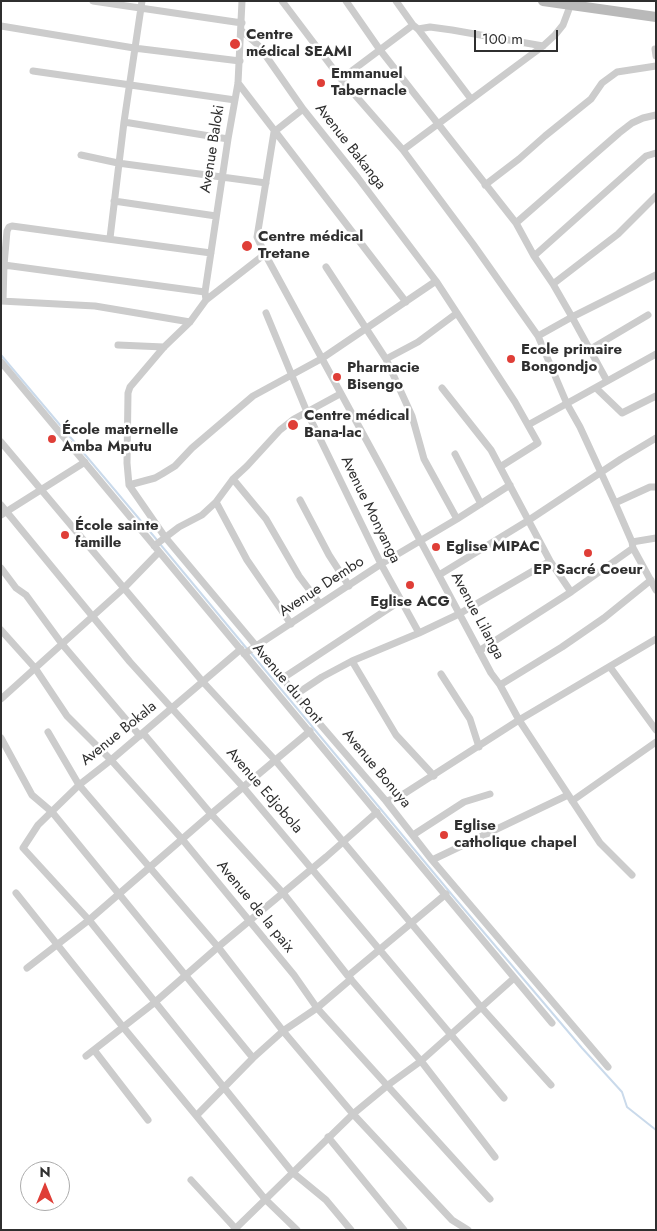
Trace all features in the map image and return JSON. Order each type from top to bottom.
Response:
[{"type":"street","points":[[93,1],[141,5],[242,23]]},
{"type":"street","name":"Avenue Baloki","points":[[206,300],[205,292],[216,216],[238,83],[242,1]]},
{"type":"street","points":[[282,1],[341,79],[403,150],[538,336],[615,503],[632,545],[656,590]]},
{"type":"street","points":[[346,1],[380,50],[516,223],[534,256],[553,284],[607,381]]},
{"type":"street","points":[[396,1],[471,99]]},
{"type":"street","points":[[542,1],[571,3],[656,17]]},
{"type":"street","points":[[403,150],[543,46],[563,25],[571,3]]},
{"type":"street","points":[[110,238],[118,163],[141,5]]},
{"type":"street","points":[[1,26],[134,48],[240,61]]},
{"type":"street","points":[[341,79],[415,27],[452,30],[543,46]]},
{"type":"street","name":"Avenue Bakanga","points":[[242,31],[259,46],[303,109],[358,178],[436,282],[515,402],[538,443],[500,466]]},
{"type":"street","points":[[485,185],[519,160],[544,136],[591,99],[602,83],[617,72],[656,66]]},
{"type":"street","points":[[33,70],[235,100]]},
{"type":"street","points":[[238,83],[406,302]]},
{"type":"street","points":[[274,132],[303,109]]},
{"type":"street","points":[[516,223],[619,133],[632,123],[656,115]]},
{"type":"street","points":[[124,122],[228,139]]},
{"type":"street","name":"Avenue Lilanga","points":[[274,132],[257,237],[265,254],[479,651],[519,720],[600,843],[632,875]]},
{"type":"street","points":[[534,256],[646,156],[656,153]]},
{"type":"street","points":[[81,155],[118,163],[266,183]]},
{"type":"street","points":[[553,284],[618,234],[656,196]]},
{"type":"street","points":[[114,202],[216,216]]},
{"type":"street","points":[[190,322],[95,306],[2,301],[7,231],[12,226],[211,253]]},
{"type":"street","points":[[265,254],[206,300],[190,322],[164,347],[130,387],[128,393],[127,463],[129,486],[155,478],[175,466],[192,448],[253,396],[321,359],[366,327],[436,282]]},
{"type":"street","points":[[4,265],[205,292]]},
{"type":"street","points":[[326,267],[386,359],[412,416],[424,459],[457,519]]},
{"type":"street","points":[[538,336],[656,275]]},
{"type":"street","name":"Avenue Monyanga","points":[[266,313],[307,412],[400,602],[419,633]]},
{"type":"street","points":[[386,359],[418,342],[456,313]]},
{"type":"street","points":[[589,350],[648,315]]},
{"type":"street","points":[[118,345],[164,347]]},
{"type":"street","points":[[528,424],[568,404],[656,354]]},
{"type":"street","name":"Avenue du Pont","points":[[1,363],[85,462],[159,542],[159,552],[248,650],[310,732],[552,1023]]},
{"type":"street","points":[[442,388],[491,450],[550,562],[570,592]]},
{"type":"street","points":[[596,388],[622,413],[656,396]]},
{"type":"street","points":[[159,542],[202,515],[216,502],[233,480],[280,430],[294,419],[340,394]]},
{"type":"street","points":[[439,575],[529,520],[600,472],[656,438]]},
{"type":"street","points":[[1,442],[203,682],[275,760],[481,1007],[551,1085]]},
{"type":"street","points":[[455,454],[481,504]]},
{"type":"street","points":[[4,514],[85,462]]},
{"type":"street","points":[[233,480],[266,519],[299,576],[320,604]]},
{"type":"street","name":"Avenue Dembo","points":[[248,650],[291,624],[381,564],[510,485]]},
{"type":"street","name":"Avenue Bonuya","points":[[129,486],[159,542],[248,650],[283,678],[295,695],[386,801],[432,860],[608,1067]]},
{"type":"street","points":[[615,503],[650,487],[656,487]]},
{"type":"street","points":[[300,500],[329,555],[349,586]]},
{"type":"street","points":[[216,502],[247,560],[291,624]]},
{"type":"street","name":"Avenue Edjobola","points":[[1,505],[4,514],[130,662],[313,868],[504,1098]]},
{"type":"street","points":[[479,651],[570,592],[632,545],[656,538]]},
{"type":"street","points":[[1,699],[124,588],[159,552]]},
{"type":"street","points":[[295,695],[322,676],[459,614],[550,562]]},
{"type":"street","points":[[1,568],[16,588],[26,595],[62,644],[283,893],[349,978],[421,1061],[495,1157]]},
{"type":"street","points":[[500,685],[562,647],[604,618],[651,580]]},
{"type":"street","points":[[283,678],[400,602]]},
{"type":"street","name":"Avenue de la paix","points":[[1,630],[35,668],[67,716],[111,760],[182,839],[294,975],[316,1008],[490,1199]]},
{"type":"street","points":[[386,801],[399,797],[519,720],[656,640]]},
{"type":"street","name":"Avenue Bokala","points":[[89,920],[23,848],[38,825],[79,785],[203,682],[248,650]]},
{"type":"street","points":[[352,661],[396,735],[434,776]]},
{"type":"street","points":[[610,667],[656,730]]},
{"type":"street","points":[[441,674],[470,720],[479,747]]},
{"type":"street","points":[[48,732],[79,785],[218,947],[283,1031],[353,1114],[452,1220],[468,1230]]},
{"type":"street","points":[[27,968],[89,920],[211,814],[310,732]]},
{"type":"street","points":[[1,738],[32,795],[52,812],[253,1058]]},
{"type":"street","points":[[432,860],[570,798],[656,742]]},
{"type":"street","points":[[413,835],[464,802],[490,794]]},
{"type":"street","points":[[86,1056],[154,1002],[377,812]]},
{"type":"street","points":[[16,893],[123,1027],[265,1199],[297,1230]]},
{"type":"street","points":[[196,1115],[283,1031],[316,1008],[379,949],[446,894]]},
{"type":"street","points":[[89,920],[292,1172],[326,1200],[351,1230]]},
{"type":"street","points":[[191,1180],[236,1229],[353,1114],[421,1061],[513,978]]},
{"type":"street","points":[[94,1050],[148,1120]]},
{"type":"street","points":[[328,1137],[404,1230]]},
{"type":"waterway","points":[[1,355],[157,540]]},
{"type":"waterway","points":[[160,544],[248,650]]},
{"type":"waterway","points":[[251,653],[453,896],[582,1048],[622,1092],[627,1107],[656,1130]]},
{"type":"place","name":"Centre médical SEAMI","points":[[235,44]]},
{"type":"place","name":"Emmanuel Tabernacle","points":[[321,83]]},
{"type":"place","name":"Centre médical Tretane","points":[[247,246]]},
{"type":"place","name":"Ecole primaire Bongondjo","points":[[511,359]]},
{"type":"place","name":"Pharmacie Bisengo","points":[[337,377]]},
{"type":"place","name":"Centre médical Bana-lac","points":[[293,425]]},
{"type":"place","name":"École maternelle Amba Mputu","points":[[52,439]]},
{"type":"place","name":"École sainte famille","points":[[65,535]]},
{"type":"place","name":"Eglise MIPAC","points":[[436,547]]},
{"type":"place","name":"EP Sacré Coeur","points":[[588,553]]},
{"type":"place","name":"Eglise ACG","points":[[410,585]]},
{"type":"place","name":"Eglise catholique chapel","points":[[444,835]]}]
